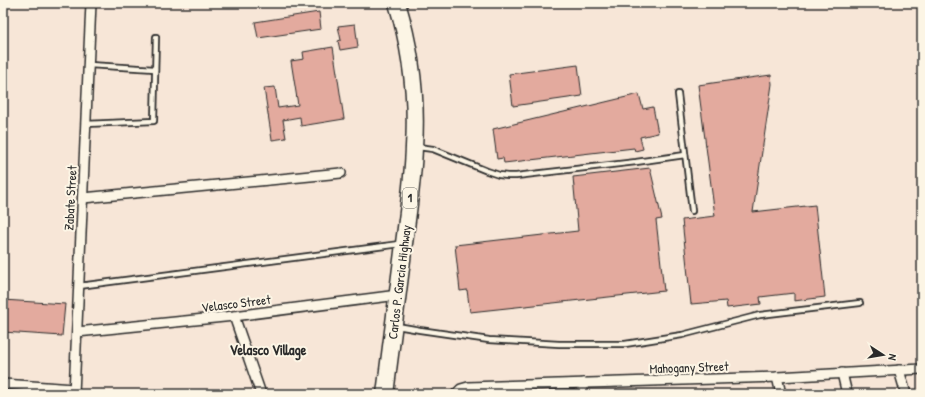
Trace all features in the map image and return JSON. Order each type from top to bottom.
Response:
[{"type":"highway","name":"Carlos P. Garcia Highway","points":[[385,394],[412,179],[414,146],[412,80],[408,47],[397,3]]},
{"type":"street","name":"Zabate Street","points":[[74,391],[91,3]]},
{"type":"street","points":[[83,198],[342,173]]},
{"type":"street","name":"Velasco Street","points":[[77,332],[234,316],[398,296]]},
{"type":"street","points":[[234,316],[262,394]]},
{"type":"street","name":"Mahogany Street","points":[[457,392],[468,387],[520,390],[584,383],[777,377],[922,369]]},
{"type":"street","points":[[899,370],[906,394]]},
{"type":"street","points":[[842,373],[847,394]]},
{"type":"street","points":[[777,377],[781,394]]},
{"type":"street","points":[[582,394],[584,383]]},
{"type":"street","points":[[3,384],[74,391]]},
{"type":"lane","points":[[86,124],[154,121],[156,37]]},
{"type":"lane","points":[[89,65],[155,69]]},
{"type":"lane","points":[[678,94],[692,211]]},
{"type":"lane","points":[[414,146],[433,148],[487,171],[508,176],[629,163],[685,155]]},
{"type":"lane","points":[[79,286],[404,243]]},
{"type":"lane","points":[[394,325],[489,340],[559,344],[625,344],[682,335],[760,315],[860,303]]},
{"type":"building","points":[[319,12],[321,29],[258,38],[255,22]]},
{"type":"building","points":[[355,24],[358,47],[340,50],[338,41],[341,40],[338,26]]},
{"type":"building","points":[[333,47],[344,119],[301,126],[300,117],[283,120],[286,138],[272,140],[264,88],[275,87],[278,108],[298,105],[291,61],[304,59],[303,52]]},
{"type":"building","points":[[578,65],[582,96],[513,106],[509,74]]},
{"type":"building","points":[[771,75],[772,84],[753,212],[815,205],[825,297],[794,301],[794,293],[760,297],[761,304],[727,308],[726,301],[691,304],[682,220],[715,216],[698,85]]},
{"type":"building","points":[[639,94],[643,109],[653,107],[658,133],[640,137],[643,149],[635,151],[634,148],[504,163],[503,158],[497,159],[493,129]]},
{"type":"building","points":[[650,168],[662,219],[656,220],[664,291],[470,312],[467,290],[460,291],[455,245],[578,231],[573,177]]},
{"type":"building","points":[[3,300],[65,304],[62,336],[3,332]]},
{"type":"district","name":"Velasco Village","points":[[268,350]]}]
